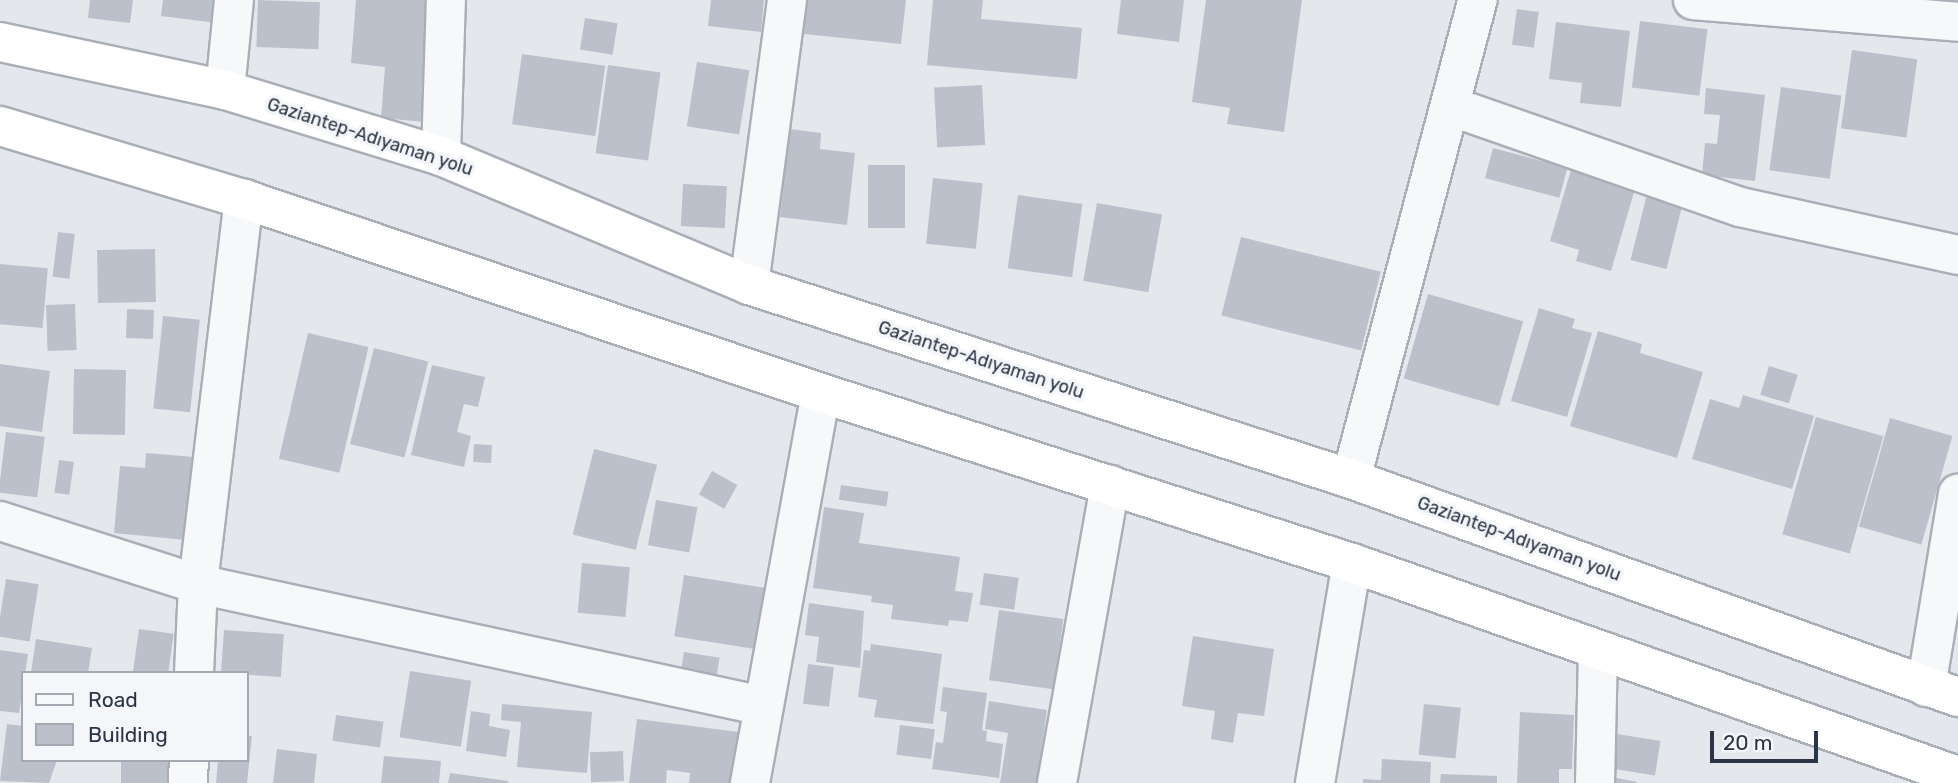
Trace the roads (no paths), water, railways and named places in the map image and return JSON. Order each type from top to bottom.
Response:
[{"type":"highway","name":"Gaziantep-Adıyaman yolu","points":[[0,42],[225,90],[441,156],[750,285],[1350,479],[1942,692]]},
{"type":"highway","points":[[0,126],[244,199],[821,393],[1352,563],[1598,651],[1910,772],[1958,776]]},
{"type":"street","points":[[225,90],[234,0]]},
{"type":"street","points":[[441,156],[446,0]]},
{"type":"street","points":[[750,285],[787,0]]},
{"type":"street","points":[[1350,479],[1478,0]]},
{"type":"street","points":[[1693,0],[1958,22]]},
{"type":"street","points":[[1450,106],[1740,208],[1958,256]]},
{"type":"street","points":[[194,671],[198,584],[244,199]]},
{"type":"street","points":[[750,783],[821,393]]},
{"type":"street","points":[[1057,783],[1110,485]]},
{"type":"street","points":[[1942,692],[1958,495]]},
{"type":"street","points":[[0,521],[198,584],[763,706]]},
{"type":"street","points":[[1315,783],[1352,563]]},
{"type":"street","points":[[1595,783],[1598,651]]},
{"type":"street","points":[[188,783],[189,762]]}]
